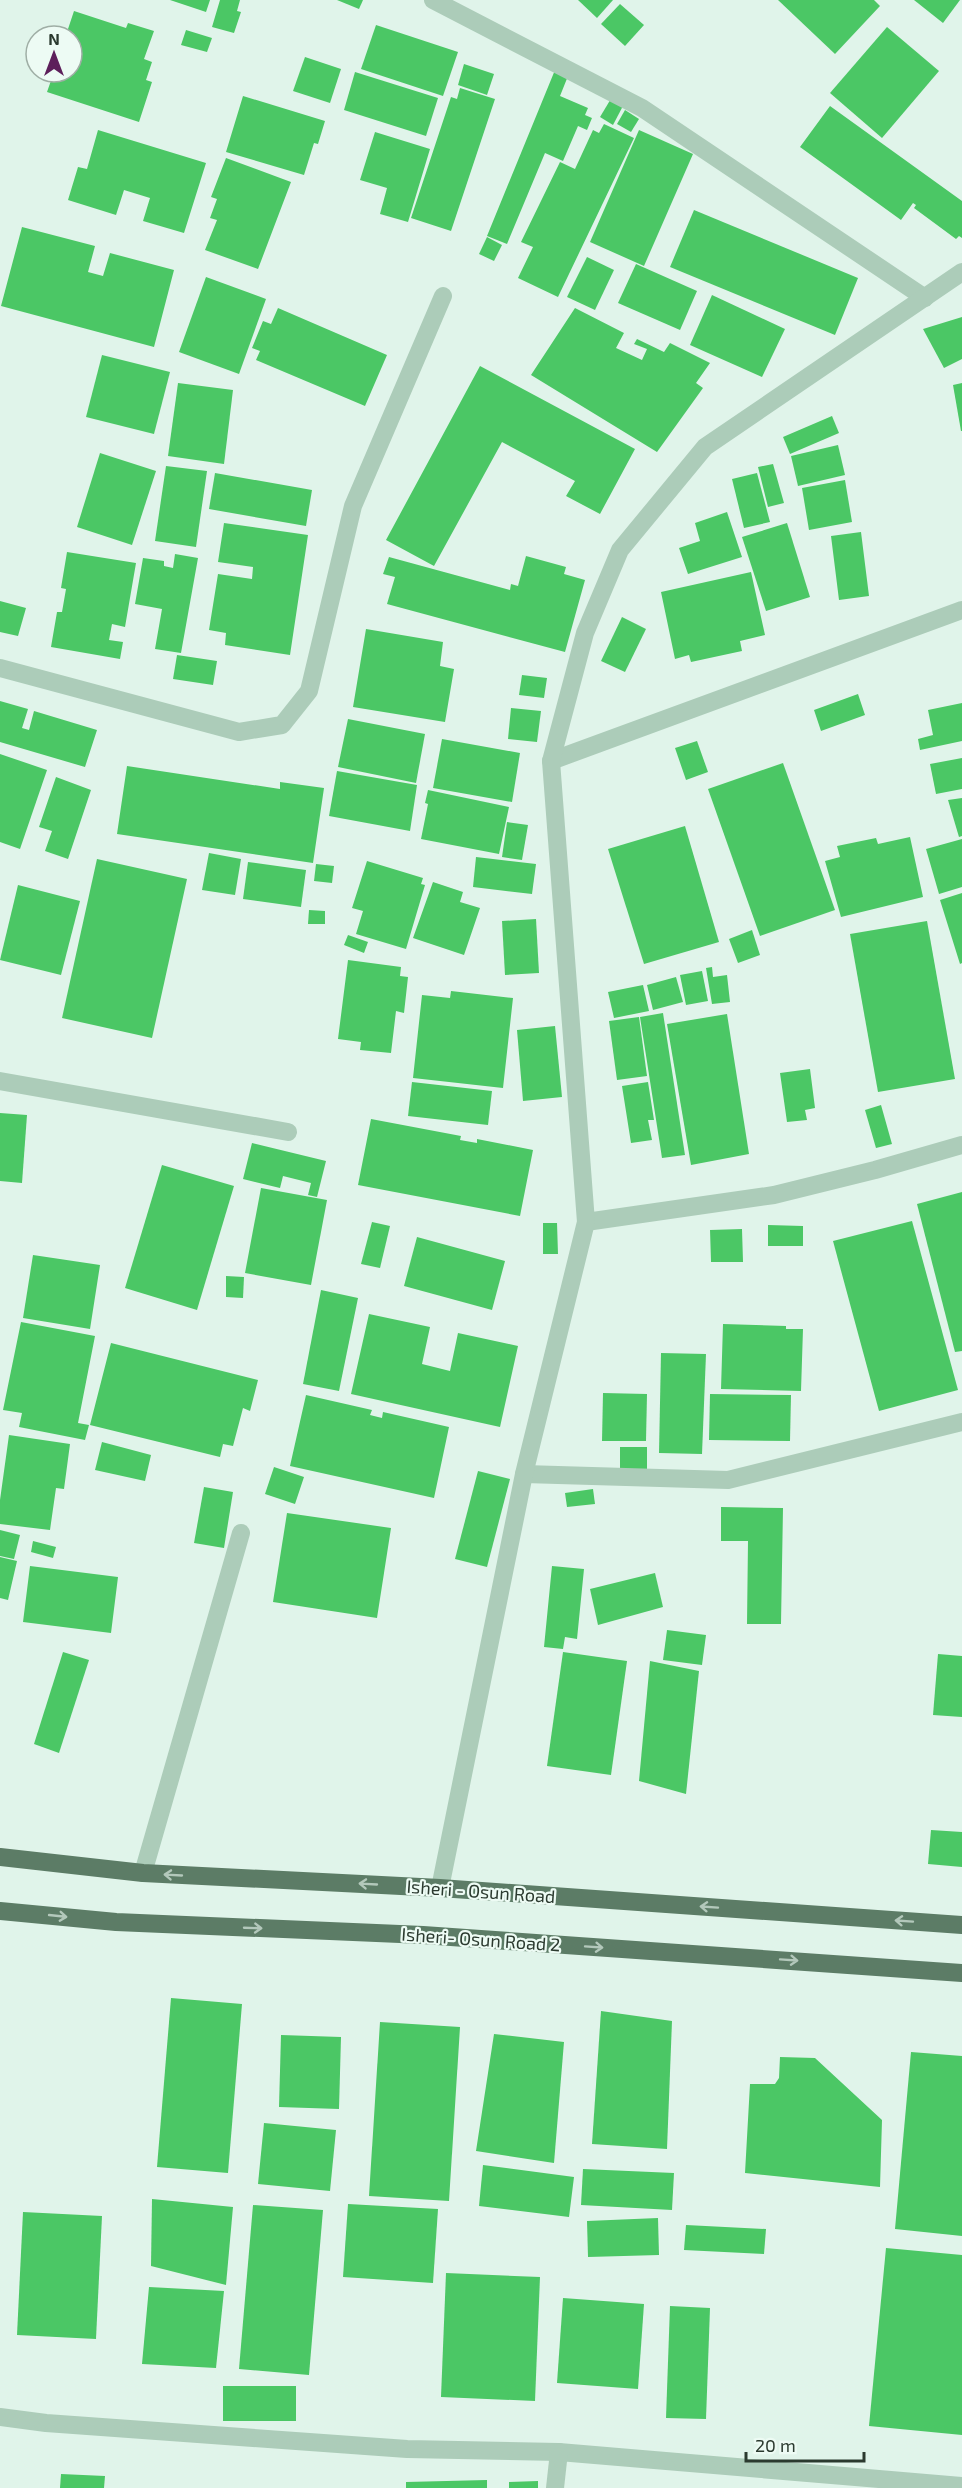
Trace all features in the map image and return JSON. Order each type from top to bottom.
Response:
[{"type":"main road","name":"Isheri - Osun Road","points":[[0,1857],[143,1873],[440,1888],[962,1925]]},
{"type":"main road","name":"Isheri- Osun Road 2","points":[[0,1911],[116,1922],[423,1935],[962,1973]]},
{"type":"street","points":[[434,0],[642,108],[925,298]]},
{"type":"street","points":[[440,1888],[524,1474],[586,1222],[551,761],[585,633],[620,550],[705,447],[962,272]]},
{"type":"street","points":[[0,668],[239,732],[282,725],[309,691],[353,506],[443,296]]},
{"type":"street","points":[[551,761],[962,610]]},
{"type":"street","points":[[0,1081],[288,1132]]},
{"type":"street","points":[[586,1222],[774,1195],[962,1145]]},
{"type":"street","points":[[524,1474],[728,1480],[962,1422]]},
{"type":"street","points":[[143,1873],[241,1533]]},
{"type":"street","points":[[0,2417],[46,2423],[407,2449],[559,2452],[962,2486]]},
{"type":"street","points":[[555,2488],[559,2452]]},
{"type":"building","points":[[170,0],[210,0],[206,12]]},
{"type":"building","points":[[220,0],[240,0],[237,11],[241,12],[234,33],[212,27]]},
{"type":"building","points":[[337,0],[363,0],[359,9]]},
{"type":"building","points":[[578,0],[613,0],[597,18]]},
{"type":"building","points":[[778,0],[874,0],[880,6],[835,54]]},
{"type":"building","points":[[914,0],[960,0],[943,23]]},
{"type":"building","points":[[620,4],[644,25],[625,46],[601,24]]},
{"type":"building","points":[[74,11],[126,28],[128,23],[154,31],[144,59],[152,62],[146,80],[152,82],[139,122],[47,92],[50,84],[84,84],[84,24],[70,24]]},
{"type":"building","points":[[376,25],[458,52],[443,96],[361,69]]},
{"type":"building","points":[[887,27],[939,71],[882,138],[830,93]]},
{"type":"building","points":[[186,30],[212,38],[207,52],[181,45]]},
{"type":"building","points":[[305,57],[341,69],[330,103],[293,91]]},
{"type":"building","points":[[464,64],[494,74],[487,95],[458,85]]},
{"type":"building","points":[[555,70],[568,76],[560,96],[588,108],[585,115],[592,118],[587,130],[578,126],[563,161],[545,153],[507,244],[487,236]]},
{"type":"building","points":[[355,72],[438,98],[426,136],[344,110]]},
{"type":"building","points":[[460,88],[495,99],[451,231],[411,218],[451,97],[457,99]]},
{"type":"building","points":[[243,96],[325,121],[318,144],[314,143],[304,175],[226,152]]},
{"type":"building","points":[[612,97],[624,104],[613,125],[600,117]]},
{"type":"building","points":[[830,106],[962,201],[962,238],[959,236],[956,239],[914,208],[916,205],[913,203],[901,220],[800,147]]},
{"type":"building","points":[[625,110],[639,119],[631,132],[617,124]]},
{"type":"building","points":[[604,124],[634,138],[558,297],[518,278],[533,247],[521,242],[560,162],[575,169],[593,130],[599,133]]},
{"type":"building","points":[[98,130],[206,163],[184,233],[143,221],[150,198],[124,190],[116,215],[68,200],[78,167],[87,169]]},
{"type":"building","points":[[639,130],[693,154],[644,266],[590,242]]},
{"type":"building","points":[[375,132],[430,149],[408,222],[380,214],[387,188],[360,180]]},
{"type":"building","points":[[226,158],[291,182],[258,269],[205,250],[217,220],[210,218],[217,199],[211,197]]},
{"type":"building","points":[[694,210],[858,278],[835,335],[670,267]]},
{"type":"building","points":[[22,227],[95,246],[88,272],[103,276],[110,253],[174,270],[154,347],[1,306]]},
{"type":"building","points":[[487,237],[502,245],[494,261],[479,254]]},
{"type":"building","points":[[587,257],[614,270],[595,310],[567,297]]},
{"type":"building","points":[[636,264],[697,291],[680,330],[618,303]]},
{"type":"building","points":[[206,277],[266,299],[239,374],[179,352]]},
{"type":"building","points":[[712,295],[785,329],[762,377],[690,345]]},
{"type":"building","points":[[278,308],[387,355],[365,406],[256,360],[260,351],[252,348],[263,321],[271,324]]},
{"type":"building","points":[[575,308],[624,333],[616,348],[642,360],[647,349],[634,344],[637,339],[664,352],[670,343],[710,363],[696,383],[703,388],[657,452],[531,375]]},
{"type":"building","points":[[962,317],[962,359],[944,368],[923,329]]},
{"type":"building","points":[[102,355],[170,372],[154,434],[86,417]]},
{"type":"building","points":[[480,366],[635,449],[600,514],[566,496],[575,481],[502,442],[434,566],[386,540]]},
{"type":"building","points":[[178,383],[233,390],[224,464],[168,456]]},
{"type":"building","points":[[962,383],[962,431],[961,431],[953,385]]},
{"type":"building","points":[[832,416],[839,433],[790,454],[783,437]]},
{"type":"building","points":[[838,445],[845,475],[798,486],[791,456]]},
{"type":"building","points":[[100,453],[156,471],[132,545],[77,527]]},
{"type":"building","points":[[773,464],[784,503],[768,507],[758,467]]},
{"type":"building","points":[[166,466],[207,471],[196,547],[155,541]]},
{"type":"building","points":[[215,473],[312,490],[306,526],[209,509]]},
{"type":"building","points":[[757,473],[770,522],[744,528],[732,479]]},
{"type":"building","points":[[845,480],[852,522],[809,530],[802,488]]},
{"type":"building","points":[[727,512],[742,557],[688,574],[679,548],[700,541],[695,523]]},
{"type":"building","points":[[224,523],[308,535],[290,655],[225,645],[226,633],[209,630],[218,574],[252,579],[253,567],[218,562]]},
{"type":"building","points":[[787,523],[810,597],[766,611],[742,537]]},
{"type":"building","points":[[861,532],[869,596],[839,600],[831,536]]},
{"type":"building","points":[[67,552],[136,563],[125,627],[112,624],[109,640],[123,642],[120,659],[51,647],[57,612],[62,612],[66,589],[61,588]]},
{"type":"building","points":[[175,554],[198,558],[181,653],[155,649],[162,609],[135,604],[143,558],[164,561],[164,566],[173,568]]},
{"type":"building","points":[[526,556],[566,567],[564,574],[585,580],[565,652],[387,604],[395,577],[383,574],[389,557],[510,590],[511,584],[518,586]]},
{"type":"building","points":[[751,572],[765,635],[740,641],[742,651],[691,662],[689,655],[675,659],[661,592]]},
{"type":"building","points":[[0,601],[26,608],[18,636],[0,632]]},
{"type":"building","points":[[622,617],[646,629],[625,672],[601,661]]},
{"type":"building","points":[[366,629],[443,642],[440,666],[454,669],[445,722],[353,707]]},
{"type":"building","points":[[177,655],[217,661],[213,685],[173,679]]},
{"type":"building","points":[[522,675],[547,678],[544,698],[519,695]]},
{"type":"building","points":[[858,694],[865,715],[821,731],[814,710]]},
{"type":"building","points":[[0,701],[28,709],[22,728],[29,730],[34,711],[97,730],[85,767],[0,742]]},
{"type":"building","points":[[962,703],[962,741],[920,750],[918,739],[933,735],[928,710]]},
{"type":"building","points":[[511,708],[541,711],[537,742],[508,739]]},
{"type":"building","points":[[348,719],[425,734],[416,783],[338,767]]},
{"type":"building","points":[[442,739],[520,753],[512,802],[433,788]]},
{"type":"building","points":[[697,741],[708,772],[686,780],[675,748]]},
{"type":"building","points":[[0,754],[47,770],[20,849],[0,842]]},
{"type":"building","points":[[962,758],[962,789],[936,794],[930,764]]},
{"type":"building","points":[[783,763],[835,910],[760,936],[708,789]]},
{"type":"building","points":[[127,766],[280,789],[280,782],[324,788],[313,863],[117,834]]},
{"type":"building","points":[[337,771],[417,785],[410,831],[329,816]]},
{"type":"building","points":[[56,777],[91,790],[68,859],[45,851],[52,831],[39,827]]},
{"type":"building","points":[[428,790],[509,807],[499,854],[421,839],[428,804],[425,803]]},
{"type":"building","points":[[962,798],[962,836],[959,837],[948,800]]},
{"type":"building","points":[[507,822],[528,825],[522,860],[502,857]]},
{"type":"building","points":[[685,826],[719,942],[644,964],[608,849]]},
{"type":"building","points":[[910,837],[923,897],[841,917],[825,861],[840,857],[837,846],[876,838],[878,844]]},
{"type":"building","points":[[962,839],[962,887],[939,894],[926,849]]},
{"type":"building","points":[[209,853],[241,859],[235,895],[202,890]]},
{"type":"building","points":[[476,857],[536,864],[532,894],[473,887]]},
{"type":"building","points":[[97,859],[187,879],[152,1038],[62,1018]]},
{"type":"building","points":[[367,861],[423,878],[421,884],[425,885],[406,949],[356,934],[363,911],[352,908]]},
{"type":"building","points":[[248,862],[306,870],[301,907],[243,899]]},
{"type":"building","points":[[316,864],[334,866],[332,883],[314,881]]},
{"type":"building","points":[[433,882],[463,892],[460,902],[480,908],[464,955],[413,938]]},
{"type":"building","points":[[18,885],[80,901],[61,975],[0,960]]},
{"type":"building","points":[[962,893],[962,963],[960,964],[940,900]]},
{"type":"building","points":[[309,910],[325,911],[325,924],[308,924]]},
{"type":"building","points":[[536,919],[539,973],[505,975],[502,921]]},
{"type":"building","points":[[927,921],[955,1079],[878,1092],[850,934]]},
{"type":"building","points":[[752,930],[760,955],[738,963],[729,939]]},
{"type":"building","points":[[348,935],[368,942],[364,953],[344,945]]},
{"type":"building","points":[[348,960],[401,967],[400,976],[408,977],[404,1013],[396,1011],[391,1053],[360,1050],[361,1042],[338,1039]]},
{"type":"building","points":[[712,967],[713,977],[727,975],[730,1002],[712,1004],[706,968]]},
{"type":"building","points":[[702,971],[708,1001],[686,1005],[680,975]]},
{"type":"building","points":[[676,977],[683,1002],[653,1010],[647,985]]},
{"type":"building","points":[[643,985],[649,1011],[614,1018],[608,992]]},
{"type":"building","points":[[451,991],[513,998],[503,1088],[413,1078],[422,995],[450,998]]},
{"type":"building","points":[[663,1013],[685,1155],[662,1158],[640,1017]]},
{"type":"building","points":[[727,1014],[749,1154],[691,1165],[667,1024]]},
{"type":"building","points":[[639,1017],[647,1076],[617,1080],[609,1021]]},
{"type":"building","points":[[555,1026],[562,1097],[523,1101],[517,1030]]},
{"type":"building","points":[[810,1069],[815,1108],[805,1110],[807,1120],[787,1122],[780,1073]]},
{"type":"building","points":[[412,1082],[492,1091],[488,1125],[408,1116]]},
{"type":"building","points":[[648,1082],[654,1120],[648,1120],[652,1140],[631,1143],[622,1086]]},
{"type":"building","points":[[881,1105],[892,1144],[876,1148],[865,1110]]},
{"type":"building","points":[[0,1113],[27,1115],[22,1183],[0,1181]]},
{"type":"building","points":[[371,1119],[461,1136],[460,1140],[477,1143],[477,1139],[533,1150],[520,1216],[358,1185]]},
{"type":"building","points":[[252,1143],[326,1161],[317,1197],[308,1195],[311,1183],[283,1176],[280,1188],[243,1179]]},
{"type":"building","points":[[162,1165],[234,1186],[197,1310],[125,1288]]},
{"type":"building","points":[[261,1188],[327,1200],[311,1285],[245,1273]]},
{"type":"building","points":[[962,1192],[962,1351],[955,1352],[917,1204]]},
{"type":"building","points":[[912,1221],[958,1390],[879,1411],[833,1241]]},
{"type":"building","points":[[372,1222],[390,1226],[380,1268],[361,1264]]},
{"type":"building","points":[[543,1223],[557,1223],[558,1254],[543,1254]]},
{"type":"building","points":[[768,1225],[803,1226],[803,1246],[768,1246]]},
{"type":"building","points":[[742,1229],[743,1262],[711,1262],[710,1230]]},
{"type":"building","points":[[417,1237],[505,1261],[492,1310],[404,1286]]},
{"type":"building","points":[[33,1255],[100,1265],[90,1329],[23,1318]]},
{"type":"building","points":[[226,1276],[244,1277],[243,1298],[226,1297]]},
{"type":"building","points":[[321,1290],[358,1298],[339,1391],[303,1384]]},
{"type":"building","points":[[369,1314],[430,1327],[422,1364],[450,1371],[458,1333],[518,1346],[500,1427],[351,1394]]},
{"type":"building","points":[[21,1322],[95,1336],[78,1423],[89,1425],[85,1440],[19,1427],[22,1413],[3,1410]]},
{"type":"building","points":[[723,1324],[786,1326],[786,1329],[803,1329],[801,1391],[721,1389]]},
{"type":"building","points":[[111,1343],[258,1380],[250,1411],[243,1408],[233,1446],[223,1444],[220,1457],[90,1425]]},
{"type":"building","points":[[661,1353],[706,1354],[702,1454],[659,1453]]},
{"type":"building","points":[[603,1393],[647,1394],[646,1441],[602,1441]]},
{"type":"building","points":[[710,1394],[791,1395],[790,1441],[709,1440]]},
{"type":"building","points":[[306,1395],[372,1410],[370,1415],[382,1418],[383,1412],[449,1427],[434,1498],[290,1466]]},
{"type":"building","points":[[9,1435],[70,1444],[64,1489],[56,1488],[50,1530],[0,1524],[0,1500]]},
{"type":"building","points":[[102,1442],[151,1455],[145,1481],[95,1470]]},
{"type":"building","points":[[620,1447],[647,1447],[647,1472],[620,1472]]},
{"type":"building","points":[[274,1467],[304,1477],[295,1504],[265,1494]]},
{"type":"building","points":[[478,1471],[510,1479],[487,1567],[455,1559]]},
{"type":"building","points":[[204,1487],[233,1492],[224,1548],[194,1543]]},
{"type":"building","points":[[593,1489],[595,1504],[567,1507],[565,1493]]},
{"type":"building","points":[[721,1507],[783,1508],[781,1624],[747,1624],[748,1541],[721,1541]]},
{"type":"building","points":[[287,1513],[391,1528],[377,1618],[273,1602]]},
{"type":"building","points":[[0,1530],[20,1535],[14,1559],[0,1556]]},
{"type":"building","points":[[33,1541],[56,1547],[53,1558],[31,1552]]},
{"type":"building","points":[[0,1557],[17,1561],[8,1600],[0,1598]]},
{"type":"building","points":[[30,1566],[118,1577],[111,1633],[23,1622]]},
{"type":"building","points":[[552,1566],[584,1569],[577,1639],[565,1637],[563,1649],[544,1647]]},
{"type":"building","points":[[655,1573],[663,1607],[598,1625],[590,1589]]},
{"type":"building","points":[[667,1630],[706,1635],[702,1665],[663,1660]]},
{"type":"building","points":[[63,1652],[89,1660],[59,1753],[34,1744]]},
{"type":"building","points":[[563,1652],[627,1661],[611,1775],[547,1766]]},
{"type":"building","points":[[938,1654],[962,1656],[962,1717],[933,1715]]},
{"type":"building","points":[[650,1661],[699,1671],[686,1794],[639,1781]]},
{"type":"building","points":[[931,1830],[962,1832],[962,1867],[928,1864]]},
{"type":"building","points":[[171,1998],[242,2004],[228,2173],[157,2167]]},
{"type":"building","points":[[601,2011],[672,2021],[667,2149],[592,2144]]},
{"type":"building","points":[[380,2022],[460,2027],[449,2201],[369,2196]]},
{"type":"building","points":[[494,2034],[564,2042],[554,2163],[476,2151]]},
{"type":"building","points":[[281,2035],[341,2037],[339,2109],[279,2107]]},
{"type":"building","points":[[911,2052],[962,2056],[962,2236],[895,2229]]},
{"type":"building","points":[[780,2057],[815,2058],[882,2120],[880,2187],[745,2173],[750,2084],[775,2084],[779,2078]]},
{"type":"building","points":[[264,2123],[336,2130],[330,2191],[258,2184]]},
{"type":"building","points":[[483,2165],[574,2177],[569,2217],[479,2206]]},
{"type":"building","points":[[583,2169],[674,2173],[672,2210],[581,2205]]},
{"type":"building","points":[[152,2199],[233,2207],[226,2285],[151,2266]]},
{"type":"building","points":[[348,2204],[438,2209],[433,2283],[343,2277]]},
{"type":"building","points":[[253,2205],[323,2210],[309,2375],[239,2369]]},
{"type":"building","points":[[23,2212],[102,2216],[96,2339],[17,2335]]},
{"type":"building","points":[[658,2218],[659,2255],[588,2257],[587,2221]]},
{"type":"building","points":[[686,2225],[766,2229],[764,2254],[684,2250]]},
{"type":"building","points":[[886,2248],[962,2255],[962,2435],[869,2426]]},
{"type":"building","points":[[446,2273],[540,2277],[535,2401],[441,2397]]},
{"type":"building","points":[[149,2287],[224,2291],[216,2368],[142,2364]]},
{"type":"building","points":[[563,2298],[644,2304],[638,2389],[557,2383]]},
{"type":"building","points":[[670,2306],[710,2308],[706,2419],[666,2418]]},
{"type":"building","points":[[223,2386],[296,2386],[296,2421],[223,2421]]},
{"type":"building","points":[[61,2474],[105,2476],[104,2488],[60,2488]]},
{"type":"building","points":[[487,2480],[487,2488],[406,2488],[406,2482]]},
{"type":"building","points":[[538,2481],[538,2488],[509,2488],[509,2482]]}]
